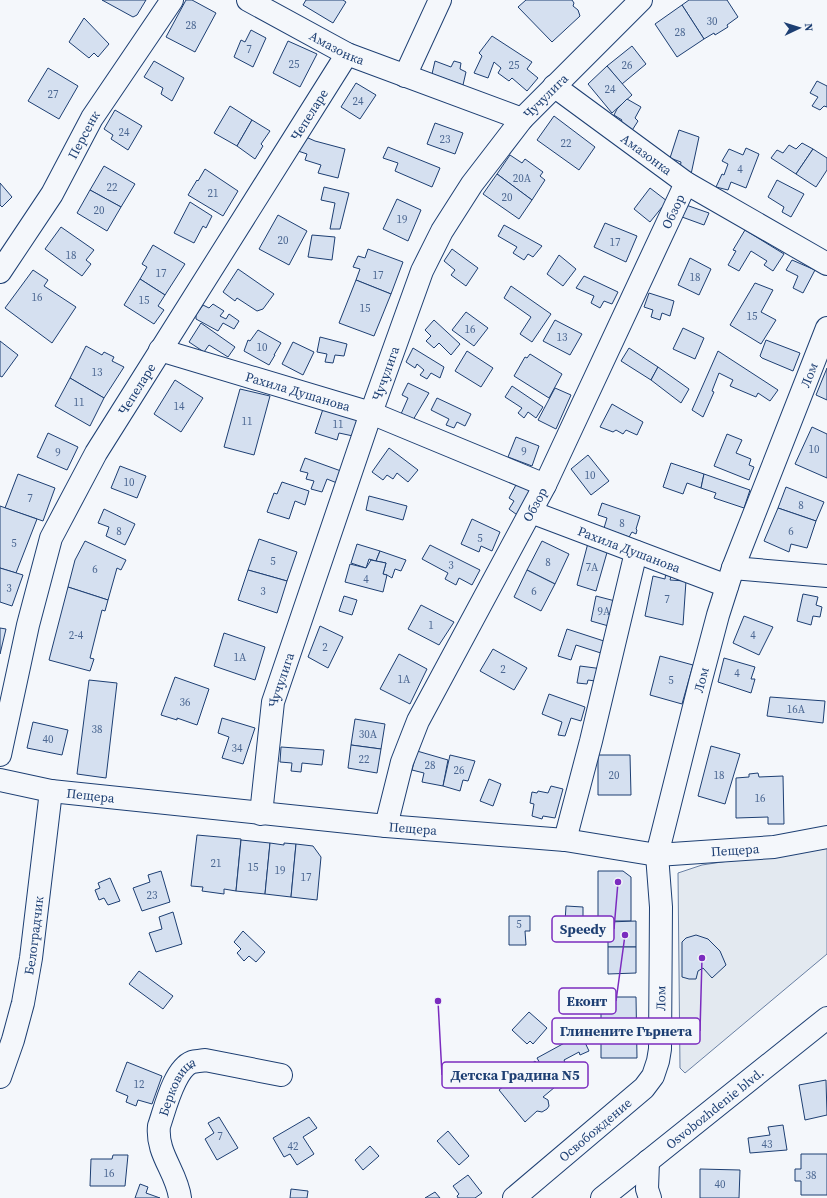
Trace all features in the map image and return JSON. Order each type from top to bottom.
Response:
[{"type":"street","name":"Персенк","points":[[0,272],[52,194],[92,118],[172,0]]},
{"type":"street","name":"Амазонка","points":[[248,0],[347,54],[522,119]]},
{"type":"street","points":[[405,76],[440,0]]},
{"type":"street","name":"Чучулига","points":[[261,814],[273,702],[371,413],[422,272],[442,231],[472,184],[522,119],[641,0]]},
{"type":"street","name":"Чепеларе","points":[[0,755],[28,625],[51,538],[96,453],[347,54]]},
{"type":"street","name":"Амазонка","points":[[554,86],[686,183],[827,264]]},
{"type":"street","name":"Обзор","points":[[386,826],[399,774],[418,721],[545,485],[686,183]]},
{"type":"street","name":"Лом","points":[[660,1049],[659,987],[661,907],[657,855],[700,683],[730,577],[827,328]]},
{"type":"street","name":"Рахила Душанова","points":[[160,350],[371,413],[545,485]]},
{"type":"street","name":"Рахила Душанова","points":[[531,512],[636,552],[730,577],[827,576]]},
{"type":"street","points":[[565,840],[591,741],[636,552]]},
{"type":"street","name":"Пещера","points":[[0,780],[51,791],[386,826],[565,840],[657,855],[774,847],[827,838]]},
{"type":"street","name":"Белоградчик","points":[[0,1077],[5,1049],[23,1002],[31,958],[51,791]]},
{"type":"street","name":"Osvobozhdenie blvd.","points":[[602,1198],[827,1018]]},
{"type":"street","name":"Освобождение","points":[[514,1198],[644,1088],[652,1076],[658,1061],[660,1049]]},
{"type":"street","name":"Берковица","points":[[180,1198],[161,1149],[159,1126],[178,1076],[184,1068],[192,1062],[205,1060],[281,1075]]},
{"type":"street","points":[[648,1161],[647,1189],[650,1198]]},
{"type":"shaded area","points":[[827,846],[827,954],[685,1073],[680,1068],[678,873],[702,865]]},
{"type":"building","points":[[102,0],[146,0],[137,15],[133,17]]},
{"type":"building","points":[[186,0],[192,0],[216,13],[195,52],[166,37]]},
{"type":"building","points":[[306,0],[343,0],[346,2],[333,23],[303,5]]},
{"type":"building","points":[[526,0],[572,0],[574,3],[573,6],[578,10],[580,16],[552,42],[518,7]]},
{"type":"building","points":[[689,0],[727,0],[738,17],[727,25],[728,27],[715,35],[714,33],[704,39],[682,5]]},
{"type":"building","points":[[682,5],[704,39],[677,57],[655,24]]},
{"type":"building","points":[[84,18],[109,44],[98,57],[94,53],[89,58],[69,42]]},
{"type":"building","points":[[251,30],[266,38],[253,67],[234,57],[241,40],[245,42]]},
{"type":"building","points":[[492,36],[532,62],[527,69],[538,78],[527,91],[512,78],[509,81],[498,73],[501,68],[494,62],[488,78],[474,73],[482,56],[479,53]]},
{"type":"building","points":[[288,41],[317,54],[300,87],[273,73]]},
{"type":"building","points":[[632,46],[646,64],[622,84],[607,66]]},
{"type":"building","points":[[154,61],[184,78],[172,101],[161,94],[163,88],[144,77]]},
{"type":"building","points":[[435,61],[451,67],[454,61],[461,63],[460,69],[466,72],[463,85],[432,74]]},
{"type":"building","points":[[607,66],[632,95],[612,113],[588,84]]},
{"type":"building","points":[[48,68],[78,86],[59,119],[28,101]]},
{"type":"building","points":[[817,81],[827,86],[827,107],[824,106],[820,110],[812,106],[818,97],[810,93]]},
{"type":"building","points":[[356,83],[376,95],[360,119],[341,107]]},
{"type":"building","points":[[627,99],[641,107],[635,118],[638,121],[631,132],[619,125],[622,120],[614,115],[617,109]]},
{"type":"building","points":[[230,106],[252,120],[237,146],[214,133]]},
{"type":"building","points":[[115,110],[142,126],[128,150],[111,139],[113,135],[104,129]]},
{"type":"building","points":[[554,116],[595,147],[579,170],[537,140]]},
{"type":"building","points":[[252,120],[270,131],[261,144],[263,146],[255,159],[237,146]]},
{"type":"building","points":[[435,123],[463,133],[455,154],[427,144]]},
{"type":"building","points":[[679,130],[699,137],[690,179],[679,175],[681,162],[670,158]]},
{"type":"building","points":[[306,137],[345,149],[338,178],[318,173],[321,165],[305,160],[307,154],[298,151]]},
{"type":"building","points":[[802,143],[813,149],[796,174],[771,158],[777,150],[783,153],[789,145],[796,149]]},
{"type":"building","points":[[388,147],[440,168],[432,187],[395,171],[398,163],[383,158]]},
{"type":"building","points":[[746,148],[759,154],[746,188],[731,182],[728,190],[716,187],[722,174],[724,175],[728,164],[722,161],[729,149],[743,155]]},
{"type":"building","points":[[813,149],[827,158],[827,170],[816,187],[796,174]]},
{"type":"building","points":[[510,155],[522,163],[525,159],[543,172],[540,176],[545,180],[532,200],[497,174]]},
{"type":"building","points":[[104,166],[135,184],[121,207],[90,190]]},
{"type":"building","points":[[205,169],[238,191],[223,216],[188,195]]},
{"type":"building","points":[[497,174],[532,200],[519,219],[483,194]]},
{"type":"building","points":[[777,180],[804,194],[791,217],[782,212],[784,207],[768,197]]},
{"type":"building","points":[[0,183],[12,197],[2,207],[0,205]]},
{"type":"building","points":[[324,187],[349,193],[340,229],[330,229],[335,203],[321,200]]},
{"type":"building","points":[[650,188],[667,201],[650,222],[634,209]]},
{"type":"building","points":[[90,190],[121,207],[107,231],[77,213]]},
{"type":"building","points":[[397,199],[421,210],[408,241],[383,229]]},
{"type":"building","points":[[190,202],[212,216],[206,228],[203,226],[194,243],[174,233]]},
{"type":"building","points":[[686,205],[709,213],[704,225],[682,217]]},
{"type":"building","points":[[278,215],[307,231],[289,265],[259,249]]},
{"type":"building","points":[[605,223],[637,236],[626,262],[594,247]]},
{"type":"building","points":[[504,225],[542,246],[533,257],[528,254],[524,260],[513,253],[517,247],[498,236]]},
{"type":"building","points":[[61,227],[94,250],[86,260],[91,264],[82,276],[45,249]]},
{"type":"building","points":[[745,230],[784,254],[773,271],[764,265],[767,261],[751,251],[739,271],[728,265],[736,251],[733,250]]},
{"type":"building","points":[[312,235],[335,237],[332,260],[308,257]]},
{"type":"building","points":[[153,245],[185,264],[165,295],[140,279],[147,267],[142,264]]},
{"type":"building","points":[[368,249],[403,262],[391,294],[356,280],[360,269],[353,267],[358,256],[365,258]]},
{"type":"building","points":[[452,249],[478,268],[466,286],[451,275],[455,270],[444,261]]},
{"type":"building","points":[[559,255],[576,269],[563,286],[547,274]]},
{"type":"building","points":[[690,258],[711,269],[699,295],[678,285]]},
{"type":"building","points":[[792,260],[815,270],[803,293],[793,288],[798,276],[786,270]]},
{"type":"building","points":[[238,269],[274,294],[263,309],[257,311],[237,298],[235,301],[223,292]]},
{"type":"building","points":[[33,270],[48,280],[44,286],[76,307],[52,343],[5,308]]},
{"type":"building","points":[[584,276],[618,292],[612,304],[604,301],[600,308],[591,303],[594,296],[576,288]]},
{"type":"building","points":[[140,279],[165,295],[158,306],[164,310],[154,324],[124,305]]},
{"type":"building","points":[[356,280],[391,294],[374,336],[339,323]]},
{"type":"building","points":[[755,283],[773,290],[761,312],[776,320],[761,344],[730,325]]},
{"type":"building","points":[[511,286],[551,314],[532,342],[520,334],[531,317],[504,298]]},
{"type":"building","points":[[649,293],[674,301],[670,316],[662,313],[660,320],[651,317],[653,310],[644,307]]},
{"type":"building","points":[[213,304],[224,311],[220,316],[226,319],[229,314],[239,321],[234,329],[223,323],[218,331],[196,319],[196,315],[203,305],[209,308]]},
{"type":"building","points":[[466,312],[488,328],[474,346],[452,330]]},
{"type":"building","points":[[434,320],[460,344],[451,355],[439,343],[434,348],[426,341],[431,336],[425,330]]},
{"type":"building","points":[[555,320],[582,334],[570,355],[543,341]]},
{"type":"building","points":[[201,323],[235,347],[228,357],[209,345],[204,352],[189,342]]},
{"type":"building","points":[[683,328],[704,338],[695,359],[673,349]]},
{"type":"building","points":[[258,330],[281,343],[269,365],[244,351],[248,340],[250,341]]},
{"type":"building","points":[[320,337],[347,344],[344,356],[335,355],[333,363],[325,362],[327,354],[317,352]]},
{"type":"building","points":[[766,340],[800,353],[793,371],[760,356]]},
{"type":"building","points":[[0,341],[18,355],[2,377],[0,376]]},
{"type":"building","points":[[293,342],[314,352],[303,375],[282,364]]},
{"type":"building","points":[[86,346],[102,355],[104,352],[114,357],[112,361],[124,367],[104,398],[70,378]]},
{"type":"building","points":[[413,348],[444,367],[440,378],[431,373],[427,379],[420,375],[424,370],[417,364],[415,368],[406,362]]},
{"type":"building","points":[[629,348],[658,367],[651,380],[621,361]]},
{"type":"building","points":[[467,351],[493,368],[481,387],[455,371]]},
{"type":"building","points":[[718,351],[778,390],[770,401],[758,393],[756,397],[730,386],[733,380],[719,373],[712,391],[714,392],[703,417],[692,410]]},
{"type":"building","points":[[530,354],[562,374],[549,398],[514,376],[525,357],[527,358]]},
{"type":"building","points":[[658,367],[689,389],[681,403],[651,380]]},
{"type":"building","points":[[827,368],[827,400],[816,395]]},
{"type":"building","points":[[70,378],[104,398],[90,426],[55,406]]},
{"type":"building","points":[[175,380],[203,398],[181,432],[154,414]]},
{"type":"building","points":[[408,383],[429,393],[413,420],[401,414],[408,398],[402,395]]},
{"type":"building","points":[[512,386],[543,407],[536,418],[528,412],[524,418],[518,413],[522,408],[505,397]]},
{"type":"building","points":[[555,388],[571,395],[556,429],[538,420]]},
{"type":"building","points":[[240,389],[270,396],[254,455],[224,447]]},
{"type":"building","points":[[437,398],[471,414],[465,426],[457,422],[454,428],[446,425],[449,419],[431,410]]},
{"type":"building","points":[[612,404],[643,422],[637,435],[626,430],[623,434],[616,430],[613,432],[600,427]]},
{"type":"building","points":[[324,406],[360,416],[353,436],[339,433],[337,440],[315,433]]},
{"type":"building","points":[[812,427],[827,434],[827,478],[795,464]]},
{"type":"building","points":[[48,433],[78,447],[67,470],[37,457]]},
{"type":"building","points":[[727,434],[742,440],[736,453],[751,459],[749,465],[754,467],[749,480],[714,466]]},
{"type":"building","points":[[516,437],[539,446],[532,466],[508,457]]},
{"type":"building","points":[[389,448],[418,470],[408,482],[397,473],[393,479],[387,475],[383,480],[372,472]]},
{"type":"building","points":[[588,455],[609,481],[591,495],[571,469]]},
{"type":"building","points":[[305,458],[341,471],[337,483],[327,479],[322,492],[311,489],[314,481],[306,479],[308,473],[300,471]]},
{"type":"building","points":[[671,463],[704,474],[701,488],[687,483],[683,494],[663,487]]},
{"type":"building","points":[[120,466],[146,476],[137,498],[111,488]]},
{"type":"building","points":[[18,474],[55,488],[43,521],[5,508]]},
{"type":"building","points":[[704,474],[750,490],[744,508],[714,498],[716,493],[701,488]]},
{"type":"building","points":[[282,482],[309,491],[305,505],[295,501],[289,519],[267,512],[274,493],[277,494]]},
{"type":"building","points":[[517,483],[536,494],[520,517],[509,509],[514,501],[509,498]]},
{"type":"building","points":[[786,487],[824,502],[816,521],[778,508]]},
{"type":"building","points":[[369,496],[407,506],[403,520],[366,510]]},
{"type":"building","points":[[602,503],[640,516],[636,534],[632,532],[629,537],[604,528],[607,518],[598,515]]},
{"type":"building","points":[[0,506],[37,519],[16,573],[0,568]]},
{"type":"building","points":[[778,508],[816,521],[807,548],[791,544],[789,552],[764,541]]},
{"type":"building","points":[[104,509],[135,524],[125,545],[106,536],[109,527],[98,523]]},
{"type":"building","points":[[472,519],[500,532],[492,551],[481,546],[479,552],[461,544]]},
{"type":"building","points":[[259,539],[297,552],[287,581],[248,570]]},
{"type":"building","points":[[85,541],[126,560],[121,570],[117,568],[108,600],[68,587],[75,560]]},
{"type":"building","points":[[542,541],[569,554],[555,584],[527,570]]},
{"type":"building","points":[[588,543],[608,549],[596,591],[577,585]]},
{"type":"building","points":[[357,544],[380,551],[376,561],[369,559],[366,568],[351,563]]},
{"type":"building","points":[[430,545],[480,570],[472,585],[459,578],[456,585],[445,579],[448,573],[422,559]]},
{"type":"building","points":[[380,551],[406,560],[401,571],[395,569],[392,578],[383,574],[386,563],[376,561]]},
{"type":"building","points":[[371,560],[386,563],[383,574],[387,575],[383,592],[345,582],[350,564],[366,568]]},
{"type":"building","points":[[0,568],[23,575],[12,606],[0,602]]},
{"type":"building","points":[[248,570],[287,581],[277,613],[238,600]]},
{"type":"building","points":[[527,570],[555,584],[541,611],[514,597]]},
{"type":"building","points":[[666,572],[672,573],[670,580],[686,581],[683,625],[645,616],[653,576],[665,579]]},
{"type":"building","points":[[68,587],[108,600],[105,611],[102,610],[90,658],[94,659],[90,671],[49,660]]},
{"type":"building","points":[[803,594],[818,597],[816,605],[822,607],[820,617],[813,616],[811,625],[797,621]]},
{"type":"building","points":[[344,596],[357,600],[352,615],[339,611]]},
{"type":"building","points":[[596,596],[619,602],[612,627],[591,621]]},
{"type":"building","points":[[421,605],[454,622],[439,645],[408,629]]},
{"type":"building","points":[[744,616],[773,627],[759,655],[733,643]]},
{"type":"building","points":[[320,626],[343,637],[328,668],[308,657]]},
{"type":"building","points":[[0,628],[6,629],[0,654]]},
{"type":"building","points":[[567,629],[610,643],[607,655],[576,645],[571,660],[558,656]]},
{"type":"building","points":[[224,633],[265,647],[255,680],[214,666]]},
{"type":"building","points":[[493,649],[527,668],[514,690],[480,671]]},
{"type":"building","points":[[399,654],[427,669],[410,704],[380,689]]},
{"type":"building","points":[[660,656],[693,665],[682,704],[650,695]]},
{"type":"building","points":[[724,658],[755,667],[751,679],[755,679],[751,693],[718,682]]},
{"type":"building","points":[[580,666],[603,669],[602,682],[588,680],[587,684],[577,683]]},
{"type":"building","points":[[175,677],[209,689],[197,725],[177,718],[177,720],[161,715]]},
{"type":"building","points":[[89,680],[117,683],[106,778],[77,774]]},
{"type":"building","points":[[549,694],[585,707],[581,721],[571,718],[565,736],[558,735],[562,722],[542,714]]},
{"type":"building","points":[[770,697],[825,701],[823,723],[767,716]]},
{"type":"building","points":[[222,718],[255,728],[243,764],[222,758],[229,737],[218,733]]},
{"type":"building","points":[[355,719],[385,724],[381,749],[351,745]]},
{"type":"building","points":[[33,722],[68,730],[62,755],[27,748]]},
{"type":"building","points":[[351,745],[381,749],[377,773],[348,768]]},
{"type":"building","points":[[711,746],[740,754],[725,804],[698,796]]},
{"type":"building","points":[[281,747],[324,750],[322,765],[302,763],[301,772],[291,771],[292,763],[280,762]]},
{"type":"building","points":[[417,751],[448,760],[443,786],[422,782],[424,773],[412,770]]},
{"type":"building","points":[[450,755],[475,761],[468,781],[463,780],[460,791],[443,786]]},
{"type":"building","points":[[598,755],[630,755],[631,795],[598,795]]},
{"type":"building","points":[[758,773],[759,777],[783,776],[784,824],[768,824],[768,817],[736,818],[736,778],[749,777],[749,774]]},
{"type":"building","points":[[489,779],[501,784],[493,806],[480,801]]},
{"type":"building","points":[[551,786],[563,789],[555,818],[543,816],[542,819],[532,816],[534,804],[530,803],[532,792],[537,793],[538,791],[548,793]]},
{"type":"building","points":[[197,835],[241,839],[236,891],[224,889],[224,894],[202,891],[203,887],[191,886]]},
{"type":"building","points":[[241,840],[270,843],[265,894],[236,891]]},
{"type":"building","points":[[270,843],[284,845],[284,843],[296,844],[291,897],[265,894]]},
{"type":"building","points":[[296,844],[313,846],[321,857],[317,900],[291,897]]},
{"type":"building","points":[[161,871],[170,902],[142,911],[133,888],[150,882],[148,875]]},
{"type":"building","points":[[598,871],[623,871],[631,877],[631,921],[598,921]]},
{"type":"building","points":[[110,878],[120,901],[108,905],[104,898],[99,900],[95,890],[100,888],[98,883]]},
{"type":"building","points":[[566,906],[583,907],[583,919],[594,921],[592,940],[564,938]]},
{"type":"building","points":[[173,912],[182,944],[156,952],[149,933],[162,929],[159,917]]},
{"type":"building","points":[[509,916],[530,916],[530,931],[525,931],[526,945],[509,945]]},
{"type":"building","points":[[636,921],[636,947],[608,947],[608,922]]},
{"type":"building","points":[[243,931],[265,952],[256,962],[249,956],[244,961],[237,953],[241,949],[234,942]]},
{"type":"building","points":[[696,935],[708,939],[720,951],[726,965],[712,978],[703,968],[698,971],[696,979],[682,977],[682,942],[686,938]]},
{"type":"building","points":[[608,947],[636,947],[636,973],[608,974]]},
{"type":"building","points":[[139,971],[173,996],[163,1009],[129,984]]},
{"type":"building","points":[[601,997],[636,997],[637,1058],[601,1058]]},
{"type":"building","points":[[529,1012],[547,1028],[533,1044],[530,1041],[527,1044],[512,1030]]},
{"type":"building","points":[[581,1034],[589,1051],[580,1055],[579,1052],[564,1060],[567,1067],[547,1076],[537,1058]]},
{"type":"building","points":[[535,1061],[555,1087],[543,1097],[548,1100],[549,1106],[547,1109],[542,1112],[537,1111],[525,1122],[499,1090]]},
{"type":"building","points":[[127,1062],[162,1076],[152,1104],[138,1100],[136,1106],[126,1102],[128,1096],[116,1091]]},
{"type":"building","points":[[826,1080],[827,1115],[805,1120],[799,1085]]},
{"type":"building","points":[[219,1117],[238,1148],[217,1160],[205,1139],[214,1133],[208,1123]]},
{"type":"building","points":[[309,1117],[317,1128],[303,1137],[314,1154],[297,1165],[290,1154],[284,1157],[273,1138]]},
{"type":"building","points":[[783,1125],[787,1150],[750,1153],[748,1138],[770,1135],[768,1127]]},
{"type":"building","points":[[448,1131],[469,1156],[459,1165],[437,1141]]},
{"type":"building","points":[[370,1146],[379,1156],[363,1170],[355,1160]]},
{"type":"building","points":[[801,1154],[827,1154],[827,1195],[801,1195],[801,1181],[795,1181],[795,1169],[801,1169]]},
{"type":"building","points":[[113,1155],[128,1155],[125,1186],[90,1186],[91,1159],[112,1159]]},
{"type":"building","points":[[700,1169],[740,1170],[739,1198],[700,1198]]},
{"type":"building","points":[[468,1175],[482,1193],[475,1198],[458,1198],[457,1196],[459,1194],[453,1186]]},
{"type":"building","points":[[140,1184],[148,1187],[146,1193],[160,1198],[135,1198]]},
{"type":"building","points":[[291,1189],[308,1191],[307,1198],[290,1198]]},
{"type":"building","points":[[435,1192],[440,1198],[425,1198]]},
{"type":"place","name":"Speedy","points":[[618,882]]},
{"type":"place","name":"Еконт","points":[[625,935]]},
{"type":"place","name":"Глинените Гърнета","points":[[702,958]]},
{"type":"place","name":"Детска Градина N5","points":[[438,1001]]}]
